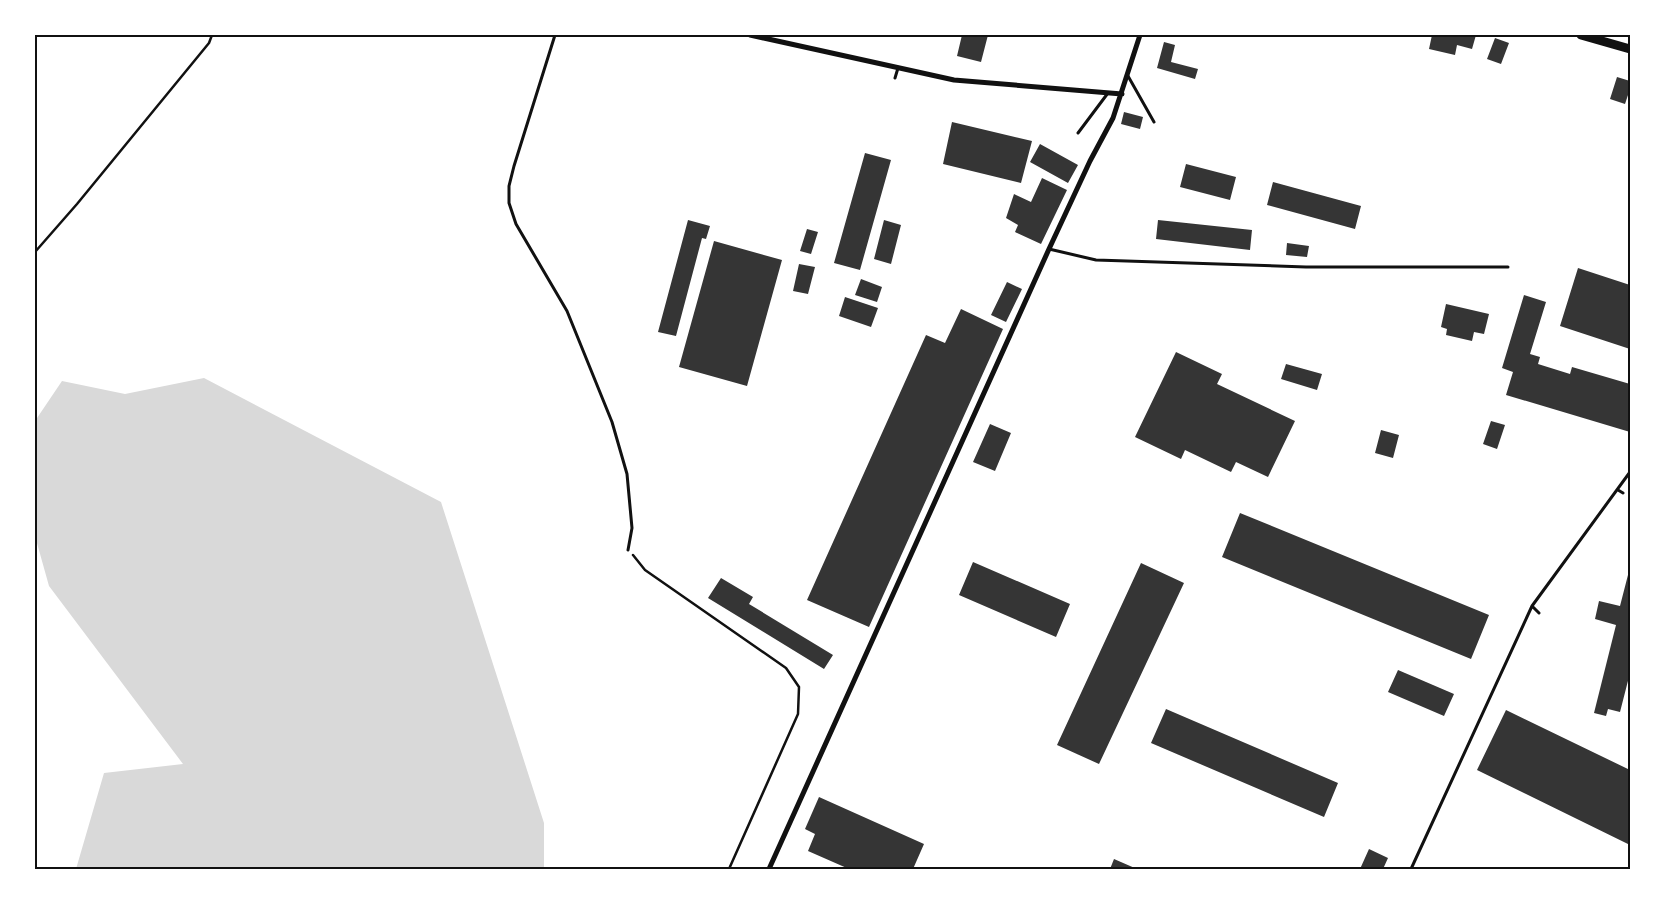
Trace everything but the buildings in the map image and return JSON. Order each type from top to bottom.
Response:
[{"type":"main road","points":[[1581,35],[1630,49]]},
{"type":"street","points":[[750,35],[954,80],[1122,94]]},
{"type":"street","points":[[769,869],[1049,249],[1090,161],[1113,118],[1140,35]]},
{"type":"lane","points":[[556,35],[514,166],[509,186],[509,203],[516,224],[567,311],[612,422],[627,474],[632,528],[628,550]]},
{"type":"lane","points":[[895,78],[898,68]]},
{"type":"lane","points":[[1128,75],[1154,122]]},
{"type":"lane","points":[[1078,133],[1108,93]]},
{"type":"lane","points":[[1049,249],[1096,260],[1306,267],[1508,267]]},
{"type":"lane","points":[[1411,869],[1532,606],[1630,472]]},
{"type":"lane","points":[[1618,490],[1623,493]]},
{"type":"lane","points":[[1532,606],[1539,613]]},
{"type":"path","points":[[35,252],[209,44],[212,35]]},
{"type":"path","points":[[628,550],[645,570],[786,668],[799,687],[798,714],[729,869]]},
{"type":"shaded area","points":[[204,378],[441,502],[544,823],[544,869],[76,869],[104,773],[183,764],[49,586],[35,536],[35,421],[62,381],[125,394]]}]
